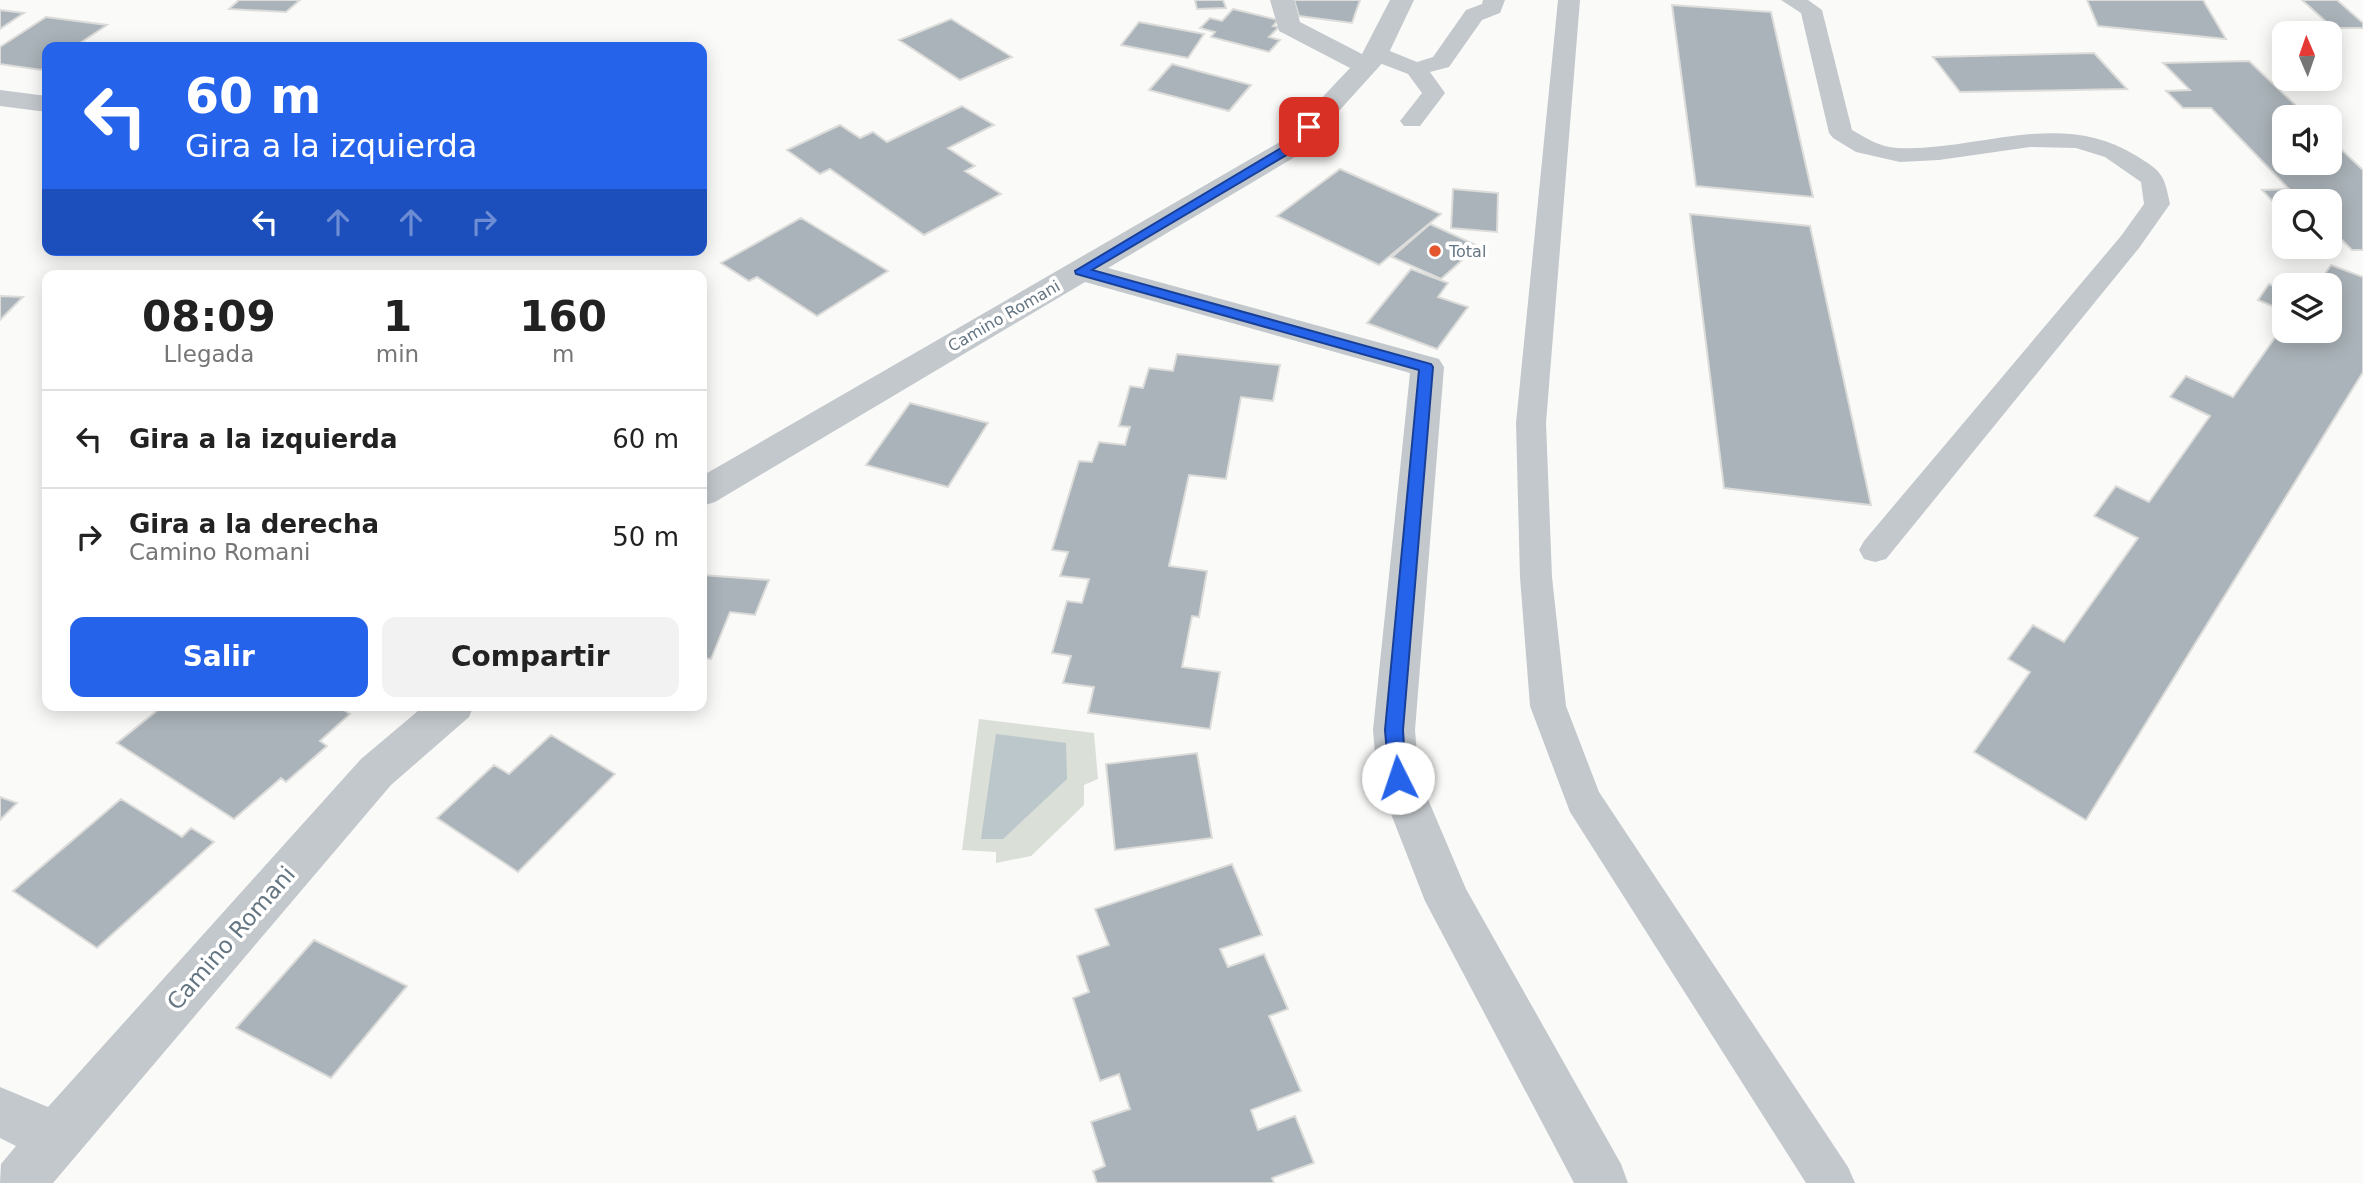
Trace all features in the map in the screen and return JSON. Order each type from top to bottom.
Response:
[{"type":"street","points":[[1282,0],[1288,26],[1312,40],[1371,60]]},
{"type":"street","name":"Camino Romani","points":[[707,490],[1290,148],[1371,60],[1402,0]]},
{"type":"street","points":[[0,98],[42,103]]},
{"type":"street","points":[[1081,271],[1427,367],[1394,730],[1398,778],[1448,901],[1602,1183]]},
{"type":"street","name":"Camino Romani","points":[[20,1183],[56,1137],[376,772],[447,711]]},
{"type":"street","points":[[0,1112],[56,1137]]},
{"type":"lane","points":[[1371,60],[1416,69],[1441,62],[1468,8],[1492,8],[1494,0]]},
{"type":"lane","points":[[1569,0],[1531,424],[1536,577],[1549,706],[1583,800],[1832,1183]]},
{"type":"lane","points":[[1792,0],[1811,10],[1841,134],[1858,144],[1890,154],[1918,154],[2034,140],[2068,139],[2099,146],[2125,158],[2153,179],[2157,204],[2130,242],[1875,550]]},
{"type":"lane","points":[[1412,121],[1434,93],[1416,69]]},
{"type":"shaded area","points":[[979,719],[1094,733],[1098,779],[1084,785],[1084,805],[1031,856],[996,863],[996,852],[962,850]]},
{"type":"shaded area","points":[[996,734],[1066,743],[1067,779],[1003,839],[981,839]]},
{"type":"building","points":[[239,0],[300,0],[286,12],[229,9]]},
{"type":"building","points":[[1195,0],[1223,0],[1226,8],[1197,9]]},
{"type":"building","points":[[1294,0],[1360,0],[1352,23],[1299,16]]},
{"type":"building","points":[[2087,0],[2203,0],[2226,39],[2098,26]]},
{"type":"building","points":[[2302,0],[2337,0],[2363,23],[2363,28],[2342,28],[2342,21],[2325,21]]},
{"type":"building","points":[[1672,5],[1771,12],[1813,197],[1696,186]]},
{"type":"building","points":[[1233,9],[1278,20],[1273,26],[1279,27],[1269,37],[1280,40],[1269,52],[1211,37],[1215,32],[1200,28],[1210,18],[1222,21]]},
{"type":"building","points":[[0,10],[24,13],[0,29]]},
{"type":"building","points":[[46,17],[107,25],[82,42],[42,42],[41,70],[0,64],[0,47]]},
{"type":"building","points":[[951,19],[1012,57],[960,80],[899,40]]},
{"type":"building","points":[[1139,22],[1204,34],[1188,58],[1121,45]]},
{"type":"building","points":[[2094,53],[2127,89],[1960,92],[1933,57]]},
{"type":"building","points":[[2249,61],[2272,83],[2272,91],[2281,91],[2295,105],[2272,105],[2272,171],[2211,108],[2183,108],[2166,91],[2190,90],[2163,63]]},
{"type":"building","points":[[1172,64],[1251,85],[1229,111],[1149,90]]},
{"type":"building","points":[[962,106],[994,125],[948,148],[975,166],[965,171],[1001,194],[924,235],[830,169],[820,174],[787,150],[840,125],[860,138],[873,132],[887,142]]},
{"type":"building","points":[[2342,150],[2363,170],[2363,250],[2352,250],[2342,240],[2342,189],[2289,189],[2276,175],[2342,175]]},
{"type":"building","points":[[1340,169],[1441,214],[1379,265],[1277,216]]},
{"type":"building","points":[[1453,189],[1498,193],[1497,232],[1451,228]]},
{"type":"building","points":[[2262,190],[2272,190],[2272,201]]},
{"type":"building","points":[[1690,214],[1810,226],[1871,505],[1724,488]]},
{"type":"building","points":[[801,218],[888,271],[817,316],[757,277],[749,281],[721,263]]},
{"type":"building","name":"Total","points":[[1430,224],[1478,246],[1441,279],[1392,257]]},
{"type":"building","points":[[2331,265],[2363,277],[2363,372],[2086,820],[1974,752],[2030,672],[2008,659],[2033,625],[2064,642],[2138,538],[2094,516],[2116,486],[2149,502],[2210,416],[2170,397],[2186,376],[2233,397],[2272,342],[2342,343],[2342,273],[2325,273]]},
{"type":"building","points":[[1411,269],[1448,283],[1438,297],[1468,307],[1437,349],[1367,323]]},
{"type":"building","points":[[2269,284],[2272,285],[2272,306],[2258,300]]},
{"type":"building","points":[[0,296],[23,297],[0,320]]},
{"type":"building","points":[[1177,354],[1280,365],[1273,401],[1241,397],[1226,479],[1189,475],[1169,566],[1207,571],[1199,617],[1192,616],[1182,667],[1220,672],[1210,729],[1088,713],[1094,687],[1063,683],[1071,656],[1052,653],[1067,601],[1082,603],[1089,579],[1060,576],[1068,552],[1052,550],[1079,461],[1092,462],[1099,442],[1125,445],[1130,427],[1119,426],[1130,386],[1143,388],[1149,368],[1173,371]]},
{"type":"building","points":[[910,403],[988,423],[948,487],[866,465]]},
{"type":"building","points":[[707,575],[769,580],[755,615],[730,612],[711,659],[707,659]]},
{"type":"building","points":[[157,711],[345,711],[350,714],[320,741],[327,746],[286,782],[281,778],[234,819],[117,743]]},
{"type":"building","points":[[551,735],[615,774],[518,872],[437,818],[494,765],[509,774]]},
{"type":"building","points":[[1197,753],[1212,838],[1115,850],[1106,764]]},
{"type":"building","points":[[0,797],[17,803],[0,820]]},
{"type":"building","points":[[121,799],[182,837],[191,828],[214,842],[97,948],[13,891]]},
{"type":"building","points":[[1232,864],[1262,935],[1220,949],[1228,967],[1264,954],[1288,1009],[1269,1016],[1301,1091],[1251,1110],[1258,1130],[1295,1116],[1314,1163],[1272,1178],[1274,1183],[1097,1183],[1093,1171],[1105,1166],[1091,1122],[1130,1109],[1119,1074],[1100,1081],[1073,998],[1089,992],[1077,956],[1109,945],[1095,909]]},
{"type":"building","points":[[314,940],[407,986],[331,1078],[236,1028]]},
{"type":"place","name":"Total","points":[[1435,251]]},
{"type":"route","points":[[1309,127],[1290,148],[1081,271],[1427,367],[1394,730],[1398,778]]}]
